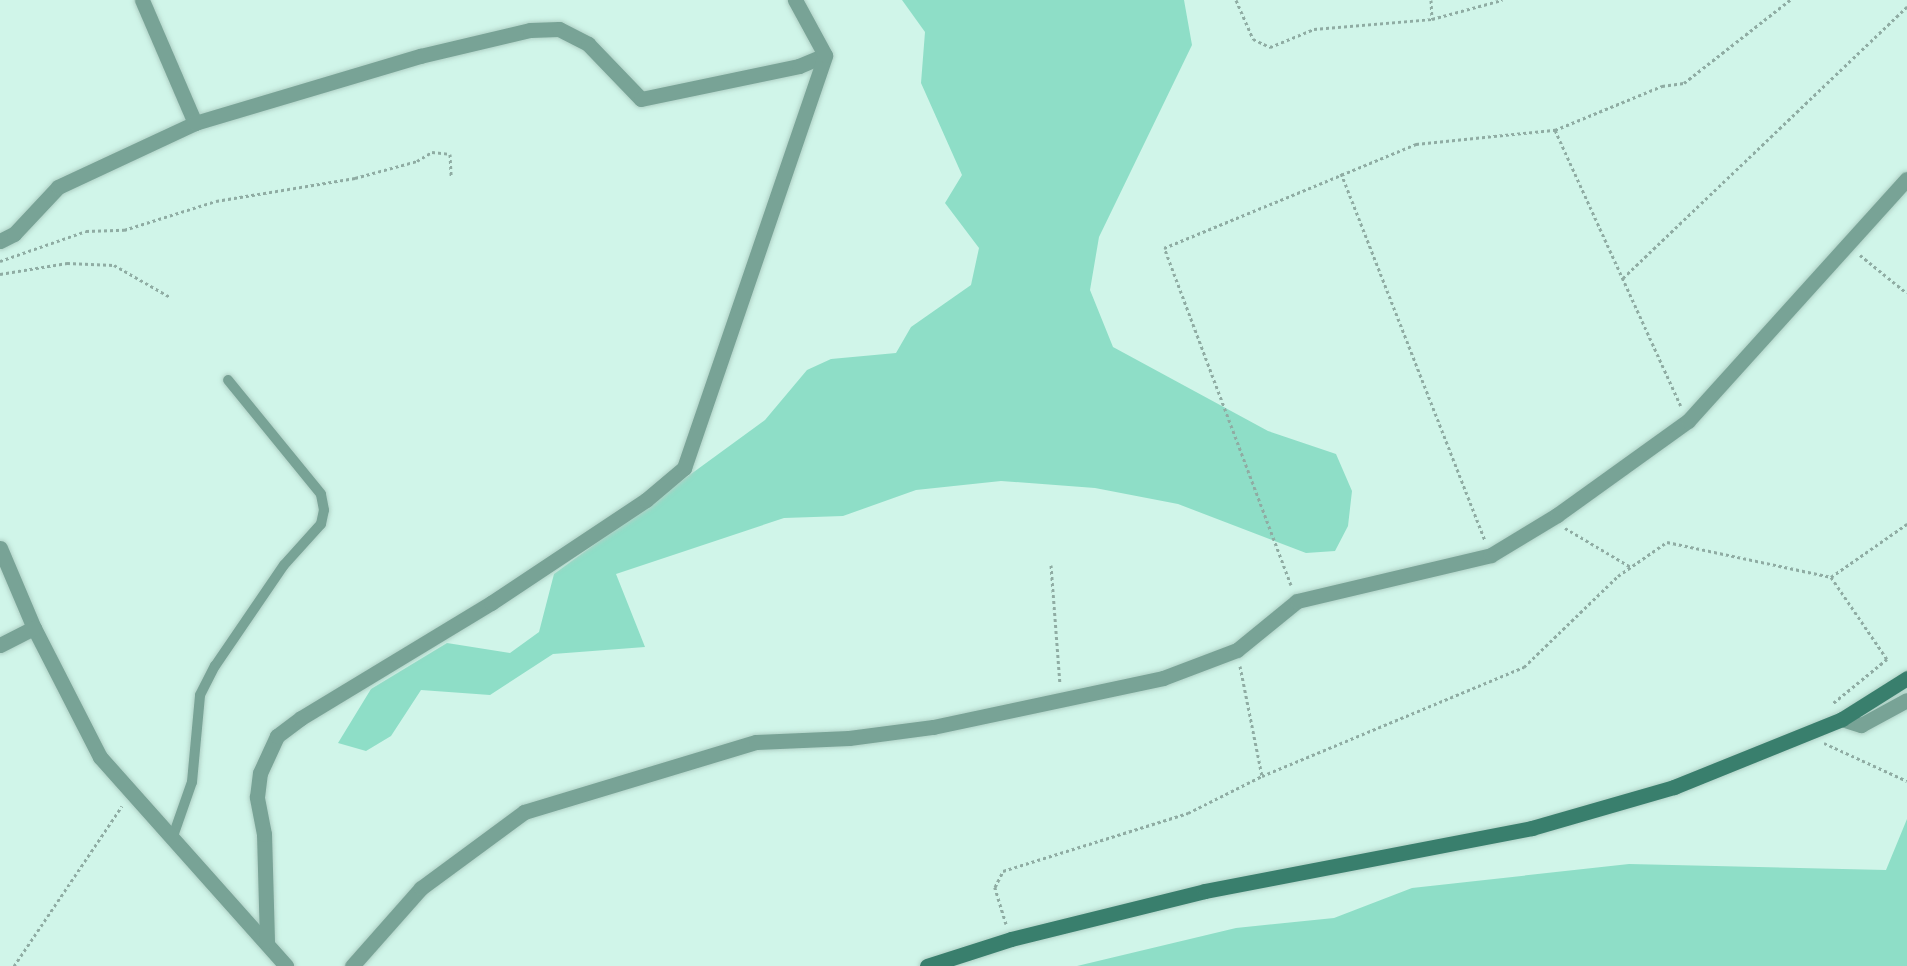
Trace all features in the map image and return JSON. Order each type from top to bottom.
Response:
[{"type":"street","points":[[142,0],[195,123]]},
{"type":"street","points":[[267,941],[264,834],[257,797],[260,772],[277,736],[300,718],[491,603],[646,500],[684,468],[825,55],[795,0]]},
{"type":"street","points":[[0,241],[14,234],[58,188],[195,123],[420,56],[530,30],[559,29],[588,44],[641,99],[799,66],[825,55]]},
{"type":"street","points":[[352,966],[421,888],[524,812],[756,742],[849,738],[933,727],[1163,678],[1237,650],[1297,601],[1491,555],[1550,519],[1688,421],[1907,179]]},
{"type":"street","points":[[0,548],[34,628],[100,757],[267,941],[286,966]]},
{"type":"street","points":[[0,645],[34,628]]},
{"type":"street","points":[[927,966],[1011,939],[1205,891],[1532,828],[1674,787],[1842,719],[1907,678]]},
{"type":"street","points":[[1842,719],[1861,725],[1907,700]]},
{"type":"lane","points":[[172,839],[192,782],[200,695],[284,565],[321,524],[324,510],[321,494],[228,380]]},
{"type":"path","points":[[1236,0],[1253,39],[1270,47],[1314,29],[1432,19],[1502,0]]},
{"type":"path","points":[[1431,0],[1432,19]]},
{"type":"path","points":[[1297,601],[1164,248],[1341,172],[1416,144],[1555,130],[1662,86],[1684,83],[1790,0]]},
{"type":"path","points":[[1623,278],[1907,7]]},
{"type":"path","points":[[1555,130],[1688,421]]},
{"type":"path","points":[[0,261],[86,231],[124,231],[216,201],[355,178],[417,161],[432,152],[450,154],[451,176]]},
{"type":"path","points":[[1341,172],[1491,555]]},
{"type":"path","points":[[1846,244],[1907,293]]},
{"type":"path","points":[[0,274],[67,263],[114,265],[170,297]]},
{"type":"path","points":[[1550,519],[1631,567]]},
{"type":"path","points":[[1831,577],[1907,524]]},
{"type":"path","points":[[1011,939],[994,887],[1003,871],[1188,813],[1262,776],[1524,667],[1631,567],[1667,542],[1831,577],[1887,659],[1828,708],[1827,725]]},
{"type":"path","points":[[1051,565],[1061,701]]},
{"type":"path","points":[[1237,650],[1262,776]]},
{"type":"path","points":[[1806,735],[1907,781]]},
{"type":"path","points":[[14,966],[131,793]]},
{"type":"green space","points":[[902,0],[1184,0],[1192,45],[1099,237],[1090,290],[1113,347],[1268,431],[1336,454],[1352,491],[1348,526],[1335,551],[1306,553],[1178,504],[1095,488],[1001,481],[916,490],[843,516],[784,518],[616,574],[645,647],[553,654],[490,695],[421,690],[391,736],[366,751],[338,743],[371,689],[447,643],[510,653],[539,632],[554,574],[765,420],[807,370],[831,359],[896,353],[911,327],[971,285],[979,248],[945,203],[962,175],[921,83],[925,32]]},
{"type":"green space","points":[[1907,819],[1907,966],[1077,966],[1236,928],[1334,918],[1412,888],[1629,864],[1886,870]]}]
